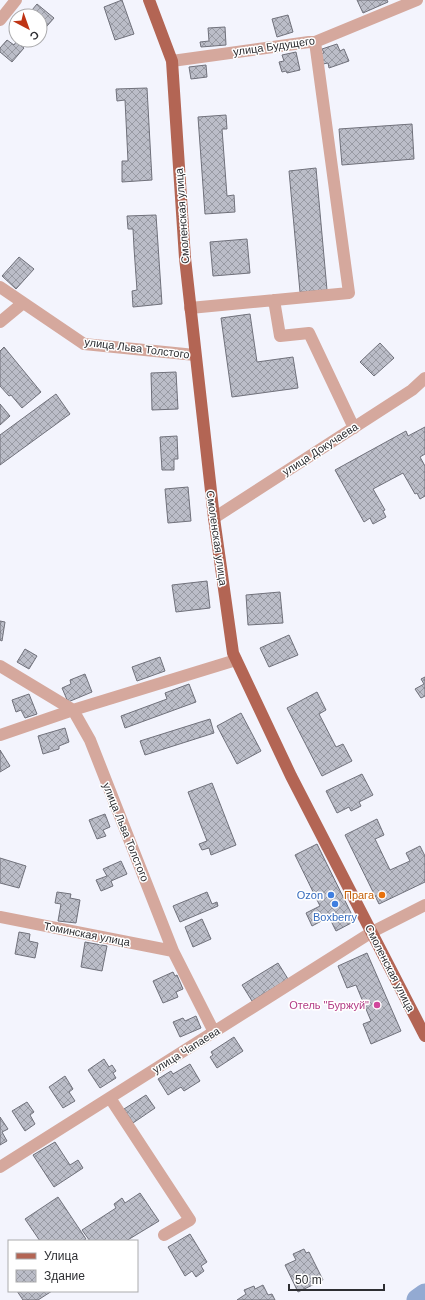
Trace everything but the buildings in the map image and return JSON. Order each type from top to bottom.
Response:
[{"type":"main road","name":"Смоленская улица","points":[[149,0],[172,61],[185,258],[190,308],[214,518],[233,654],[291,776],[425,1036]]},
{"type":"street","points":[[0,20],[16,0]]},
{"type":"street","name":"улица Будущего","points":[[172,61],[315,42],[417,0]]},
{"type":"street","points":[[190,308],[349,293],[315,42]]},
{"type":"street","name":"улица Льва Толстого","points":[[0,287],[84,344],[195,355]]},
{"type":"street","points":[[274,300],[280,336],[309,333],[354,428]]},
{"type":"street","points":[[0,322],[23,303]]},
{"type":"street","name":"улица Докучаева","points":[[214,518],[412,390],[425,378]]},
{"type":"street","points":[[0,735],[73,710],[236,660]]},
{"type":"street","name":"улица Льва Толстого","points":[[0,666],[73,710],[90,740],[173,951],[214,1032]]},
{"type":"street","name":"улица Чапаева","points":[[0,1167],[372,932],[425,905]]},
{"type":"street","name":"Томинская улица","points":[[0,917],[173,951]]},
{"type":"street","points":[[110,1098],[190,1220],[164,1235]]},
{"type":"waterway","points":[[418,1300],[425,1295]]},
{"type":"place","name":"Ozon","points":[[331,895]]},
{"type":"place","name":"Прага","points":[[382,895]]},
{"type":"place","name":"Boxberry","points":[[335,904]]},
{"type":"place","name":"Отель \"Буржуй\"","points":[[377,1005]]}]
